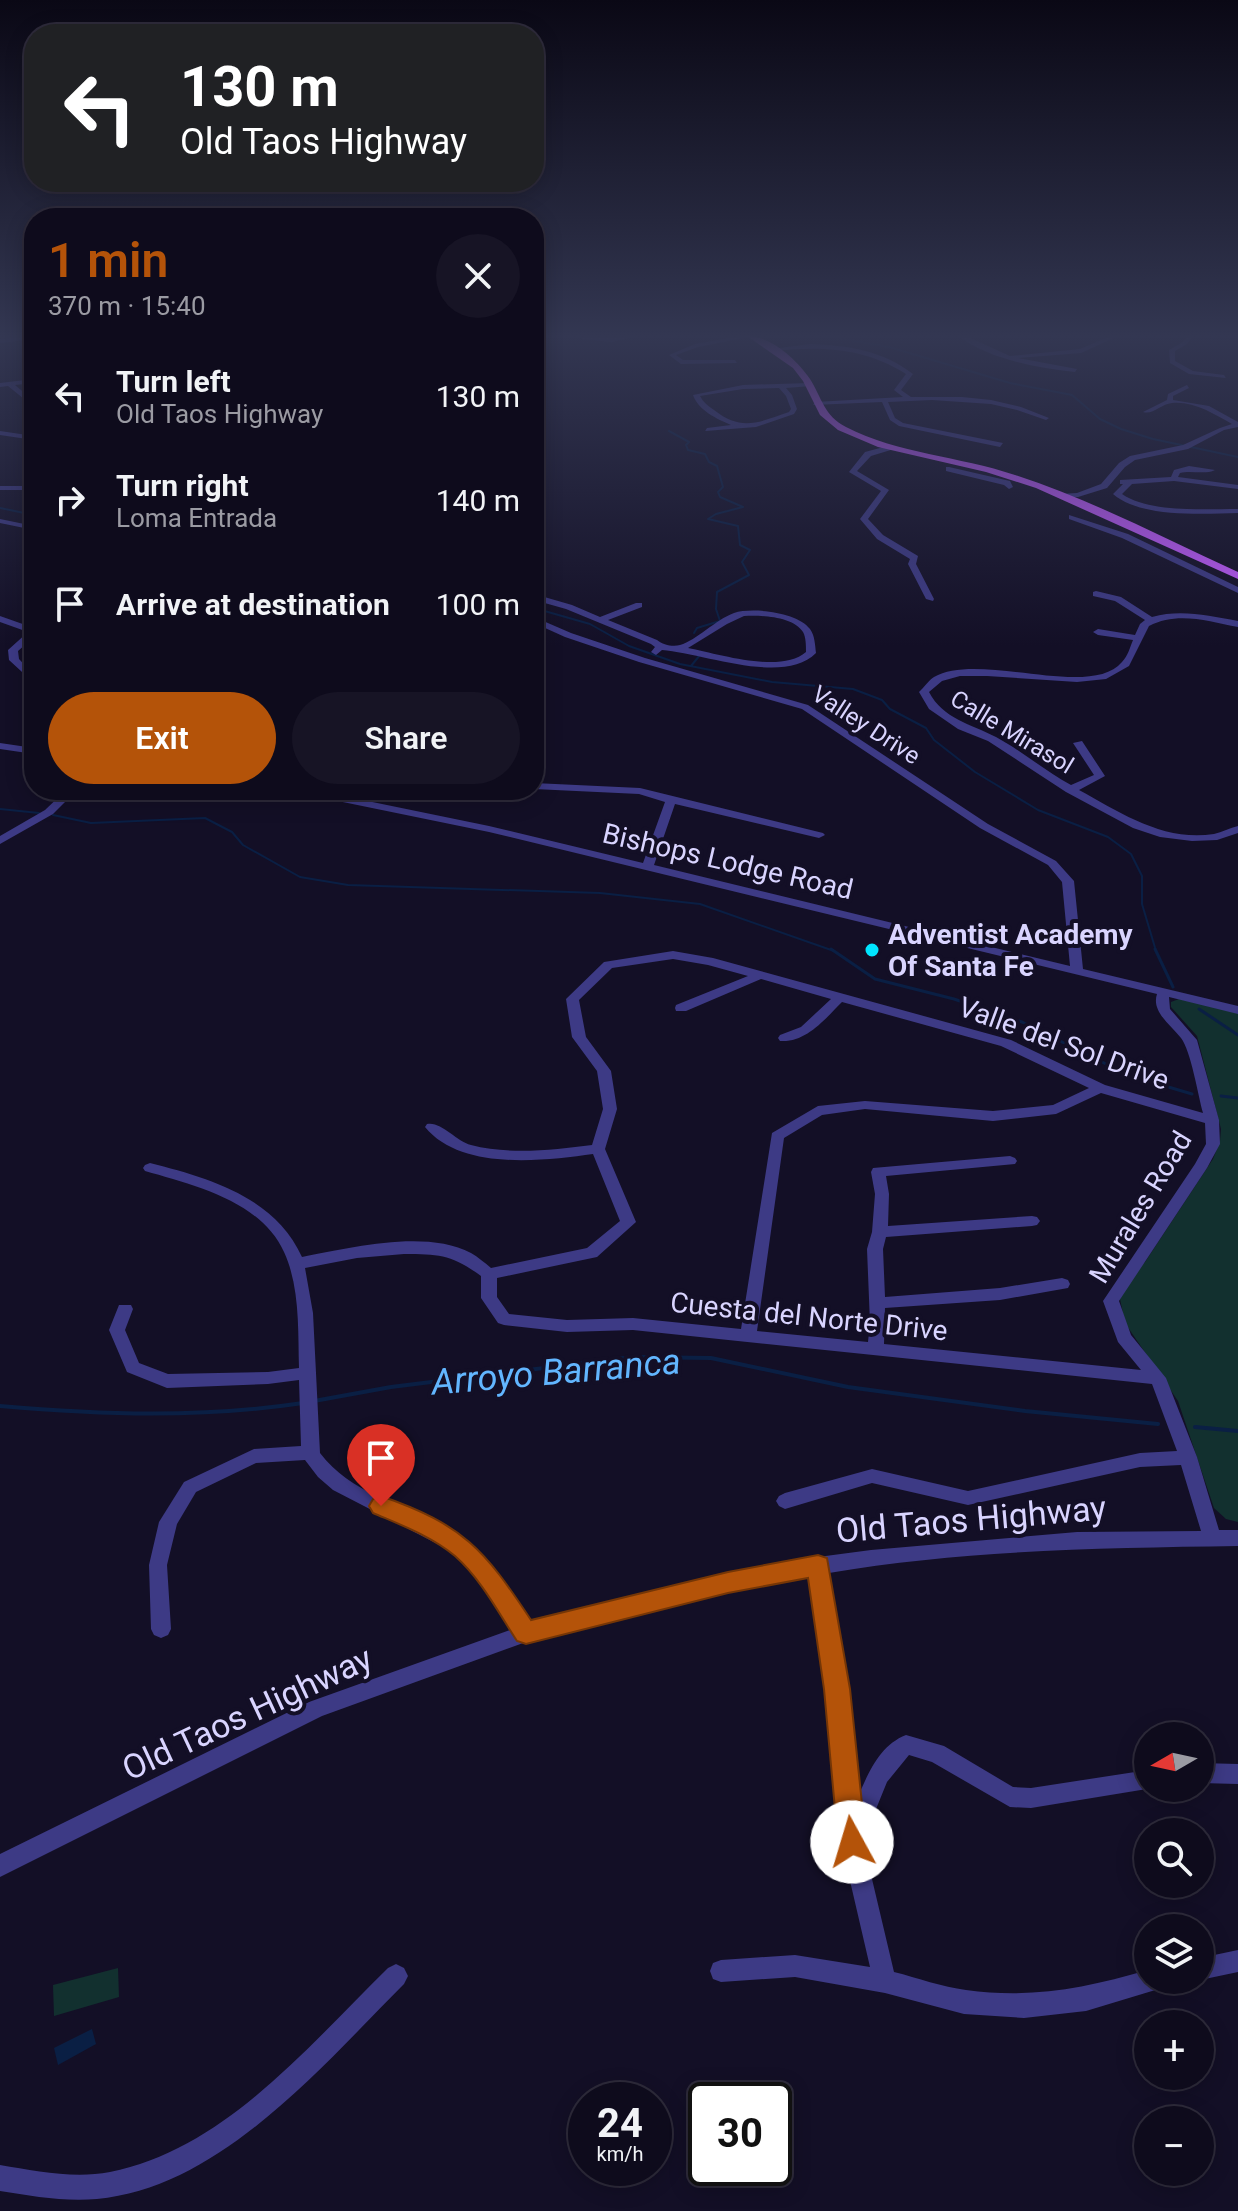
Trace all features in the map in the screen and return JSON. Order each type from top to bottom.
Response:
[{"type":"main road","points":[[870,439],[1020,479],[1238,576]]},
{"type":"street","points":[[971,439],[1000,445]]},
{"type":"street","points":[[1063,496],[1104,486],[1126,462],[1190,446],[1203,439]]},
{"type":"street","points":[[1133,446],[1150,454]]},
{"type":"street","points":[[891,447],[868,454],[853,472],[885,490],[864,519],[870,529],[900,552],[897,559],[912,564],[930,599]]},
{"type":"street","points":[[949,469],[1008,485],[1020,479]]},
{"type":"street","points":[[1174,479],[1181,470],[1211,470]]},
{"type":"street","points":[[1111,479],[1129,483],[1174,479],[1238,487]]},
{"type":"street","points":[[1129,483],[1117,494],[1132,503],[1192,510],[1238,511]]},
{"type":"street","points":[[0,488],[24,488]]},
{"type":"street","points":[[1072,517],[1088,528],[1125,536],[1238,590]]},
{"type":"street","points":[[0,521],[24,526]]},
{"type":"street","points":[[1096,594],[1121,601],[1151,620],[1183,615],[1238,624]]},
{"type":"street","points":[[544,601],[599,620],[659,649],[682,648],[779,665],[800,663],[811,653],[809,634],[801,625],[784,618],[747,613],[737,615],[682,648]]},
{"type":"street","points":[[599,620],[639,605]]},
{"type":"street","points":[[0,619],[24,628]]},
{"type":"street","name":"Calle Mirasol","points":[[1151,620],[1143,626],[1128,663],[1107,675],[1071,679],[962,674],[940,678],[926,689],[926,701],[965,729],[992,739],[1070,790],[1130,823],[1160,834],[1209,838],[1238,829]]},
{"type":"street","name":"Valley Drive","points":[[544,624],[642,660],[805,707],[984,826],[1057,866],[1069,884],[1077,970]]},
{"type":"street","points":[[1098,632],[1138,638]]},
{"type":"street","points":[[24,641],[13,650],[14,660],[24,670]]},
{"type":"street","points":[[642,660],[659,649]]},
{"type":"street","points":[[1070,790],[1100,776],[1078,743]]},
{"type":"street","points":[[0,746],[24,750]]},
{"type":"street","points":[[544,787],[640,791],[819,835]]},
{"type":"street","points":[[0,841],[19,832],[62,800]]},
{"type":"street","name":"Bishops Lodge Road","points":[[351,800],[648,866],[1238,1010]]},
{"type":"street","points":[[648,866],[671,800]]},
{"type":"street","points":[[0,828],[19,832]]},
{"type":"street","name":"Valle del Sol Drive","points":[[598,1149],[610,1109],[604,1071],[579,1037],[572,999],[608,965],[673,955],[761,975],[1006,1043],[1100,1088],[1212,1120]]},
{"type":"street","points":[[681,1008],[761,975]]},
{"type":"street","name":"Murales Road","points":[[1164,992],[1161,1000],[1164,1010],[1185,1030],[1190,1040],[1212,1120],[1213,1144],[1111,1301],[1124,1338],[1158,1378],[1188,1457],[1212,1537]]},
{"type":"street","points":[[785,1038],[806,1030],[840,997]]},
{"type":"street","points":[[748,1336],[777,1136],[818,1111],[865,1105],[993,1116],[1056,1109],[1100,1088]]},
{"type":"street","points":[[296,1264],[356,1252],[418,1249],[461,1255],[489,1274],[592,1253],[628,1222],[598,1149],[558,1154],[500,1153],[453,1144],[432,1127]]},
{"type":"street","points":[[875,1349],[875,1249],[880,1232],[882,1194],[878,1172],[1010,1161]]},
{"type":"street","points":[[150,1168],[192,1178],[235,1197],[263,1217],[287,1242],[296,1264],[308,1380],[310,1453],[328,1477],[381,1506],[430,1527],[463,1548],[486,1573],[526,1633]]},
{"type":"street","points":[[880,1232],[1032,1221]]},
{"type":"street","name":"Cuesta del Norte Drive","points":[[489,1274],[489,1298],[504,1319],[567,1326],[633,1324],[1158,1378]]},
{"type":"street","points":[[877,1303],[1000,1294],[1062,1284]]},
{"type":"street","points":[[125,1309],[117,1330],[133,1367],[167,1381],[308,1380]]},
{"type":"street","points":[[161,1629],[158,1565],[168,1522],[190,1487],[254,1456],[310,1453]]},
{"type":"street","points":[[785,1501],[872,1476],[968,1498],[1140,1460],[1188,1457]]},
{"type":"street","name":"Old Taos Highway","points":[[0,1866],[316,1709],[526,1633],[728,1582],[818,1565],[1035,1542],[1238,1538]]},
{"type":"street","points":[[818,1565],[837,1689],[852,1842],[885,1981]]},
{"type":"street","points":[[852,1842],[879,1771],[890,1755],[906,1745],[937,1753],[1010,1797],[1031,1798],[1134,1782]]},
{"type":"street","points":[[1214,1773],[1238,1774]]},
{"type":"street","points":[[1214,1966],[1238,1961]]},
{"type":"street","points":[[721,1971],[795,1966],[885,1981],[964,2002],[1024,2006],[1086,1999],[1134,1986]]},
{"type":"street","points":[[0,2178],[55,2187],[94,2186],[159,2173],[208,2145],[275,2094],[396,1976]]},
{"type":"green space","points":[[1179,999],[1238,1012],[1238,1522],[1226,1519],[1214,1508],[1178,1401],[1125,1323],[1120,1299],[1129,1277],[1145,1262],[1213,1159],[1220,1141],[1221,1129],[1197,1036],[1171,1007],[1171,1002]]},
{"type":"green space","points":[[118,1968],[119,1997],[54,2016],[53,1985]]},
{"type":"water","points":[[92,2029],[96,2044],[58,2065],[54,2048]]},
{"type":"waterway","points":[[684,439],[689,442],[686,445],[688,450],[705,454],[709,462],[717,466],[723,487],[718,492],[720,497],[743,507],[708,519],[738,526],[740,545],[750,550],[742,562],[749,575],[717,592],[716,609],[720,621],[697,628],[694,633]]},
{"type":"waterway","points":[[1154,439],[1238,457]]},
{"type":"waterway","points":[[0,508],[24,513]]},
{"type":"waterway","points":[[544,611],[590,624],[629,646],[680,664],[772,682],[853,689],[882,700],[890,709],[926,728],[934,740],[975,772],[1038,810],[1108,837],[1131,854],[1142,876],[1142,904],[1156,951]]},
{"type":"waterway","points":[[691,666],[700,655]]},
{"type":"waterway","points":[[0,809],[39,813]]},
{"type":"waterway","points":[[53,815],[91,823],[205,818],[232,832],[243,845],[300,877],[348,885],[600,893],[700,904],[834,951]]},
{"type":"waterway","points":[[1155,949],[1173,987]]},
{"type":"waterway","points":[[834,951],[875,979],[954,999],[1022,1022],[1128,1075],[1192,1094]]},
{"type":"waterway","points":[[1199,1009],[1238,1035]]},
{"type":"waterway","points":[[1221,1096],[1238,1098]]},
{"type":"waterway","name":"Arroyo Barranca","points":[[314,1401],[391,1387],[632,1357],[711,1358],[848,1387],[1025,1411],[1158,1424]]},
{"type":"waterway","name":"Arroyo Barranca","points":[[0,1406],[152,1414],[227,1411],[303,1403]]},
{"type":"waterway","name":"Arroyo Barranca","points":[[1195,1427],[1238,1431]]},
{"type":"place","name":"Adventist Academy Of Santa Fe","points":[[872,950]]},
{"type":"route","points":[[381,1506],[430,1527],[463,1548],[486,1573],[526,1633],[728,1582],[818,1565],[837,1689],[852,1842]]}]
